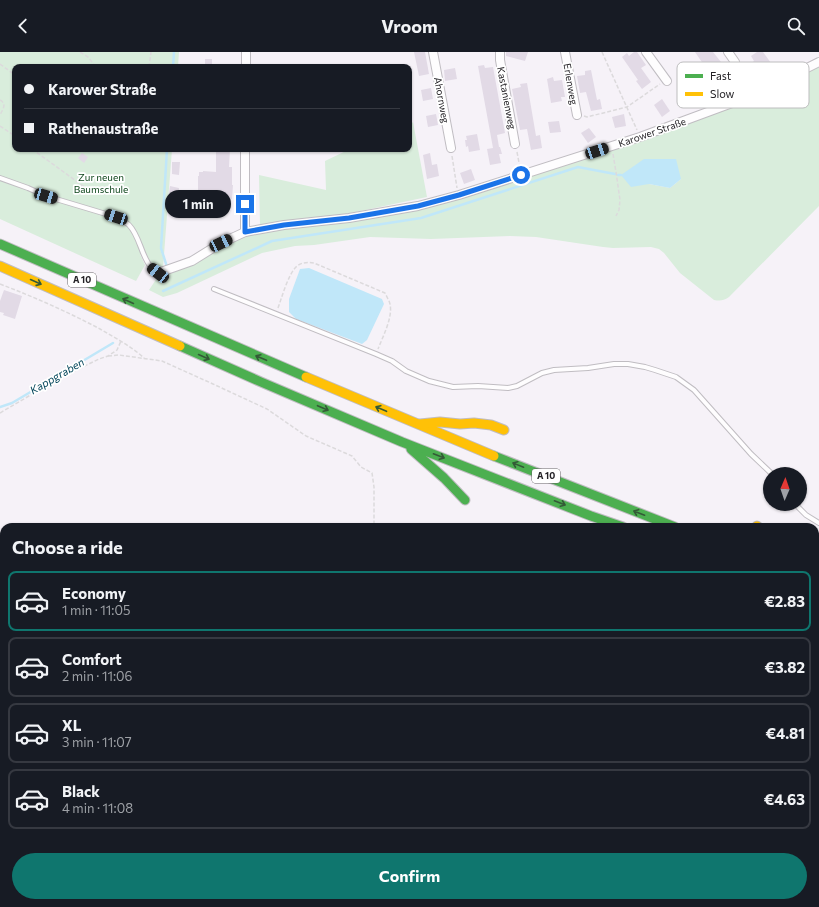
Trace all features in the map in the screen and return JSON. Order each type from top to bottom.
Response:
[{"type":"highway","name":"A 10","points":[[0,244],[417,424],[603,500],[664,523]]},
{"type":"highway","name":"A 10","points":[[0,266],[261,382],[402,442],[611,523]]},
{"type":"highway","points":[[417,424],[440,422],[460,424],[474,423],[492,425],[504,430]]},
{"type":"highway","points":[[402,442],[444,478],[465,500]]},
{"type":"street","points":[[246,52],[246,64]]},
{"type":"street","name":"Ahornweg","points":[[433,52],[451,148]]},
{"type":"street","name":"Kastanienweg","points":[[500,52],[500,60],[515,144]]},
{"type":"street","name":"Erlenweg","points":[[565,52],[577,115]]},
{"type":"street","points":[[646,52],[667,81]]},
{"type":"street","points":[[728,52],[735,62]]},
{"type":"street","name":"Karower Straße","points":[[809,67],[819,62]]},
{"type":"street","name":"Karower Straße","points":[[158,273],[192,261],[221,243],[245,232],[284,225],[349,218],[418,206],[459,195],[640,137],[719,108]]},
{"type":"street","points":[[245,152],[245,232]]},
{"type":"lane","points":[[0,178],[46,196],[124,221],[130,226],[151,267],[158,273]]},
{"type":"lane","points":[[214,289],[376,354],[392,361],[406,371],[429,382],[454,387],[478,386],[508,388],[517,386],[542,373],[554,370],[588,368],[614,364],[628,364],[655,370],[676,377],[694,390],[751,454],[765,467]]},
{"type":"lane","points":[[802,511],[819,523]]},
{"type":"path","points":[[80,52],[88,57],[94,64]]},
{"type":"path","points":[[149,64],[151,52]]},
{"type":"path","points":[[602,52],[640,137]]},
{"type":"path","points":[[0,64],[12,73]]},
{"type":"path","points":[[577,115],[587,117],[627,107],[659,84],[667,81]]},
{"type":"path","points":[[0,100],[4,103],[4,108],[0,115]]},
{"type":"path","points":[[0,126],[12,134]]},
{"type":"path","points":[[515,144],[521,175]]},
{"type":"path","points":[[612,146],[620,200],[619,210],[616,216]]},
{"type":"path","points":[[451,148],[459,195]]},
{"type":"path","points":[[36,152],[94,194]]},
{"type":"path","points":[[276,314],[293,272],[297,267],[306,262],[314,263],[384,293],[389,300],[390,313],[388,322],[376,354]]},
{"type":"path","points":[[0,284],[29,295],[76,317],[121,341],[145,359]]},
{"type":"path","points":[[108,356],[117,350],[121,341]]},
{"type":"path","points":[[0,413],[56,380],[108,356],[119,355],[162,362],[267,409],[306,436],[352,456],[361,467],[372,473],[374,487],[374,523]]},
{"type":"green space","name":"Zur neuen Baumschule","points":[[0,52],[179,52],[178,64],[12,64],[12,152],[172,152],[163,268],[153,265],[140,254],[145,265],[136,281],[0,219]]},
{"type":"green space","points":[[819,66],[819,206],[729,297],[723,300],[714,300],[680,273],[659,249],[651,247],[613,248],[536,237],[510,236],[431,239],[370,237],[314,245],[295,246],[262,253],[177,293],[163,297],[149,290],[159,275],[235,238],[249,234],[335,224],[419,209],[610,150],[714,108],[809,108],[809,70]],"holes":[[[681,179],[670,188],[649,184]]]},
{"type":"green space","points":[[413,122],[427,197],[342,215],[260,225],[259,175],[326,190],[325,161],[344,152],[412,152]]},
{"type":"water","points":[[644,159],[676,159],[681,179],[670,188],[649,184],[631,187],[621,175]]},
{"type":"water","points":[[309,268],[382,299],[384,304],[367,340],[362,344],[296,319],[289,312],[289,299],[300,269]]},
{"type":"building","points":[[414,52],[425,52],[429,74],[419,76]]},
{"type":"building","points":[[506,52],[528,52],[525,61],[506,56]]},
{"type":"building","points":[[634,52],[637,52],[646,65],[641,68],[651,82],[642,89],[636,81],[638,80],[622,57],[627,53],[629,56]]},
{"type":"building","points":[[695,52],[713,52],[721,62],[702,62]]},
{"type":"building","points":[[757,52],[763,52],[770,62],[753,62],[754,61],[751,56]]},
{"type":"building","points":[[205,59],[212,59],[212,64],[205,64]]},
{"type":"building","points":[[484,65],[485,68],[493,67],[505,133],[497,135],[502,154],[499,154],[501,163],[490,165],[487,149],[493,148],[478,66]]},
{"type":"building","points":[[455,68],[457,79],[445,81],[444,70]]},
{"type":"building","points":[[591,70],[597,100],[600,99],[602,109],[591,111],[586,92],[580,93],[577,76],[585,75],[585,71]]},
{"type":"building","points":[[553,77],[554,81],[562,80],[565,97],[561,97],[562,101],[551,103],[547,79]]},
{"type":"building","points":[[527,83],[536,136],[540,135],[542,148],[531,150],[527,129],[520,130],[512,89],[521,87],[520,84]]},
{"type":"building","points":[[431,88],[433,99],[423,101],[421,90]]},
{"type":"building","points":[[662,99],[670,111],[662,117],[654,105]]},
{"type":"building","points":[[436,114],[438,125],[428,127],[426,116]]},
{"type":"building","points":[[624,114],[626,126],[615,128],[612,117]]},
{"type":"building","points":[[559,121],[561,132],[550,133],[548,122]]},
{"type":"building","points":[[589,128],[596,137],[588,143],[581,133]]},
{"type":"building","points":[[477,134],[480,150],[469,152],[468,146],[466,147],[466,136]]},
{"type":"building","points":[[216,152],[230,152],[229,167],[232,167],[233,185],[232,199],[226,198],[225,213],[214,212],[216,196],[198,196],[199,172],[216,172]]},
{"type":"building","points":[[82,153],[88,157],[84,163],[78,158]]},
{"type":"building","points":[[430,153],[432,165],[437,164],[439,176],[427,179],[423,155]]},
{"type":"building","points":[[172,162],[180,162],[179,175],[172,174]]},
{"type":"building","points":[[471,169],[475,180],[464,184],[460,173]]},
{"type":"building","points":[[170,186],[179,188],[177,201],[168,200]]},
{"type":"building","points":[[4,290],[22,296],[15,319],[3,315],[4,313],[0,312],[0,301]]},
{"type":"waterway","points":[[173,64],[174,52]]},
{"type":"waterway","points":[[167,152],[161,248],[167,267]]},
{"type":"waterway","points":[[163,291],[272,241],[421,218],[578,167],[615,174]]},
{"type":"waterway","name":"Kappgraben","points":[[0,407],[12,403],[113,343]]},
{"type":"traffic: fast","points":[[0,244],[306,377]]},
{"type":"traffic: fast","points":[[180,346],[402,442],[611,523]]},
{"type":"traffic: fast","points":[[411,449],[444,478],[465,500]]},
{"type":"traffic: fast","points":[[494,456],[665,523]]},
{"type":"traffic: slow","points":[[0,266],[180,346]]},
{"type":"traffic: slow","points":[[306,377],[494,456]]},
{"type":"traffic: slow","points":[[420,424],[440,422],[460,424],[474,423],[491,425],[504,430]]},
{"type":"route","points":[[245,204],[245,232],[284,225],[349,218],[418,206],[459,195],[521,175]]}]
